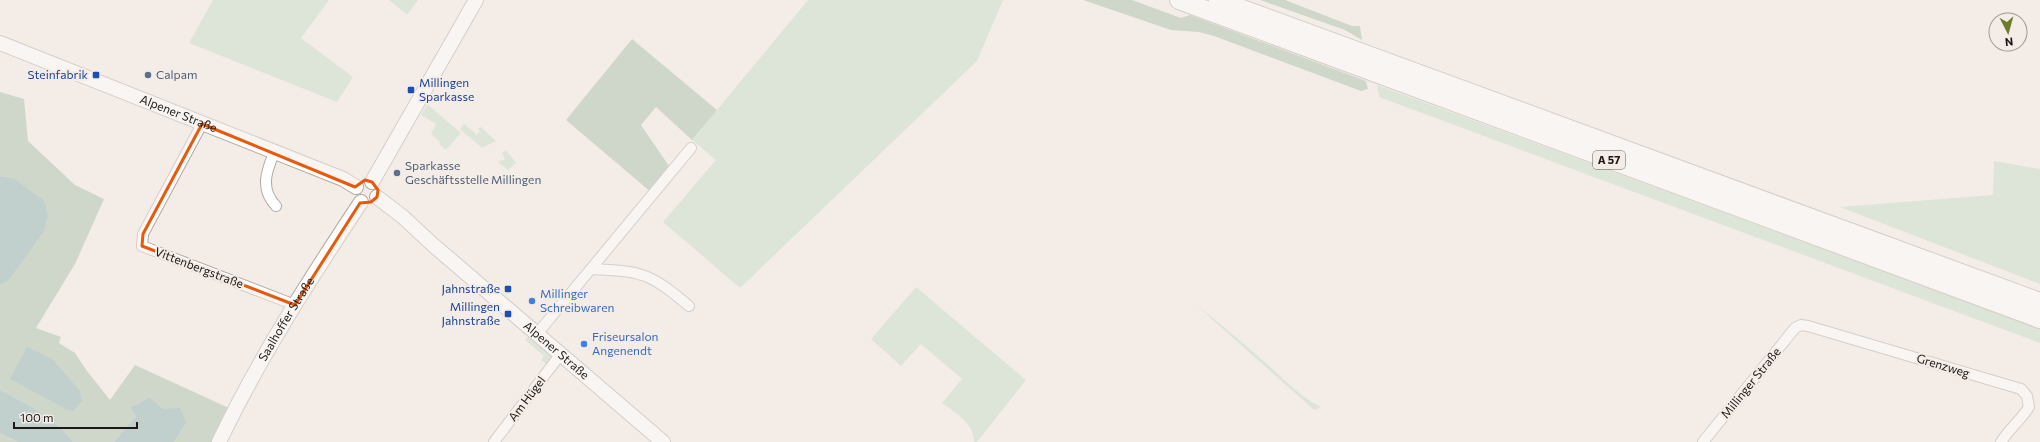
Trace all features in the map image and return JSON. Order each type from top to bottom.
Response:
[{"type":"highway","name":"A 57","points":[[1178,0],[2040,319]]},
{"type":"highway","name":"A 57","points":[[1218,0],[2040,302]]},
{"type":"street","points":[[372,182],[476,0]]},
{"type":"street","name":"Alpener Straße","points":[[0,43],[274,153],[343,179],[356,187]]},
{"type":"street","name":"Vittenbergstraße","points":[[202,124],[143,234],[142,246],[295,304]]},
{"type":"street","points":[[537,334],[691,148]]},
{"type":"street","points":[[274,153],[267,171],[265,185],[267,193],[276,206]]},
{"type":"street","points":[[361,182],[372,182],[378,190],[377,197],[371,202],[361,202],[355,194],[356,187],[361,182]]},
{"type":"street","name":"Alpener Straße","points":[[377,197],[403,217],[560,355],[663,442]]},
{"type":"street","name":"Saalhoffer Straße","points":[[219,442],[242,394],[295,304],[361,202]]},
{"type":"street","points":[[591,269],[630,271],[647,275],[666,286],[689,306]]},
{"type":"street","name":"Millinger Straße","points":[[1703,442],[1795,328],[1801,325]]},
{"type":"street","name":"Grenzweg","points":[[1801,325],[2021,389],[2027,396],[2029,407],[2024,415],[2008,430],[2001,442]]},
{"type":"street","name":"Am Hügel","points":[[494,442],[560,355]]},
{"type":"highlighted area","points":[[202,124],[355,187],[365,180],[372,182],[378,190],[377,197],[371,202],[360,203],[295,305],[142,246],[143,234]]},
{"type":"green space","points":[[213,0],[329,0],[301,38],[353,77],[337,102],[189,43]]},
{"type":"green space","points":[[389,0],[418,0],[407,15]]},
{"type":"green space","points":[[808,0],[1003,0],[977,61],[740,288],[663,222],[716,160],[692,140]]},
{"type":"green space","points":[[1083,0],[1132,0],[1181,18],[1190,15],[1366,81],[1368,89],[1361,91],[1214,36],[1199,32],[1171,30]]},
{"type":"green space","points":[[1260,0],[1285,0],[1352,26],[1360,26],[1362,40],[1345,30]]},
{"type":"green space","points":[[632,39],[717,110],[692,140],[656,107],[641,125],[671,169],[652,193],[566,120]]},
{"type":"green space","points":[[1377,85],[2040,329],[2040,343],[1379,97]]},
{"type":"green space","points":[[0,92],[24,99],[28,141],[75,185],[104,199],[75,264],[36,328],[61,337],[59,343],[75,353],[110,400],[135,365],[229,408],[214,442],[174,442],[186,423],[149,397],[138,404],[129,407],[136,416],[114,442],[73,442],[58,425],[49,418],[0,390],[0,285],[7,282],[13,178],[0,176]]},
{"type":"green space","points":[[427,104],[461,133],[446,150],[431,134],[436,124],[421,115]]},
{"type":"green space","points":[[464,124],[475,133],[476,136],[480,131],[478,129],[481,127],[496,141],[482,148],[460,129]]},
{"type":"green space","points":[[506,150],[516,163],[508,170],[499,163],[499,160],[501,161],[505,159],[502,153]]},
{"type":"green space","points":[[1994,161],[2040,169],[2040,284],[1840,207],[1993,195]]},
{"type":"green space","points":[[916,287],[1026,380],[977,442],[974,442],[971,429],[968,424],[942,403],[962,379],[921,344],[901,366],[871,339]]},
{"type":"green space","points":[[1195,304],[1241,341],[1300,394],[1321,407],[1314,410]]},
{"type":"green space","points":[[529,336],[554,357],[549,366],[541,360],[544,356],[525,340]]},
{"type":"green space","points":[[0,433],[18,442],[0,442]]},
{"type":"water","points":[[0,176],[13,178],[44,201],[48,215],[44,231],[7,282],[0,285]]},
{"type":"water","points":[[27,347],[52,359],[80,391],[82,401],[73,411],[66,409],[10,379]]},
{"type":"water","points":[[0,390],[49,418],[66,433],[73,442],[18,442],[0,433]]},
{"type":"water","points":[[149,397],[164,409],[180,408],[186,423],[174,442],[114,442],[136,416],[129,407],[138,404]]},
{"type":"place","name":"Steinfabrik","points":[[96,75]]},
{"type":"place","name":"Calpam","points":[[148,75]]},
{"type":"place","name":"Millingen Sparkasse","points":[[411,90]]},
{"type":"place","name":"Sparkasse Geschäftsstelle Millingen","points":[[397,173]]},
{"type":"place","name":"Jahnstraße","points":[[508,289]]},
{"type":"place","name":"Millinger Schreibwaren","points":[[532,301]]},
{"type":"place","name":"Millingen Jahnstraße","points":[[508,314]]},
{"type":"place","name":"Friseursalon Angenendt","points":[[584,344]]}]
